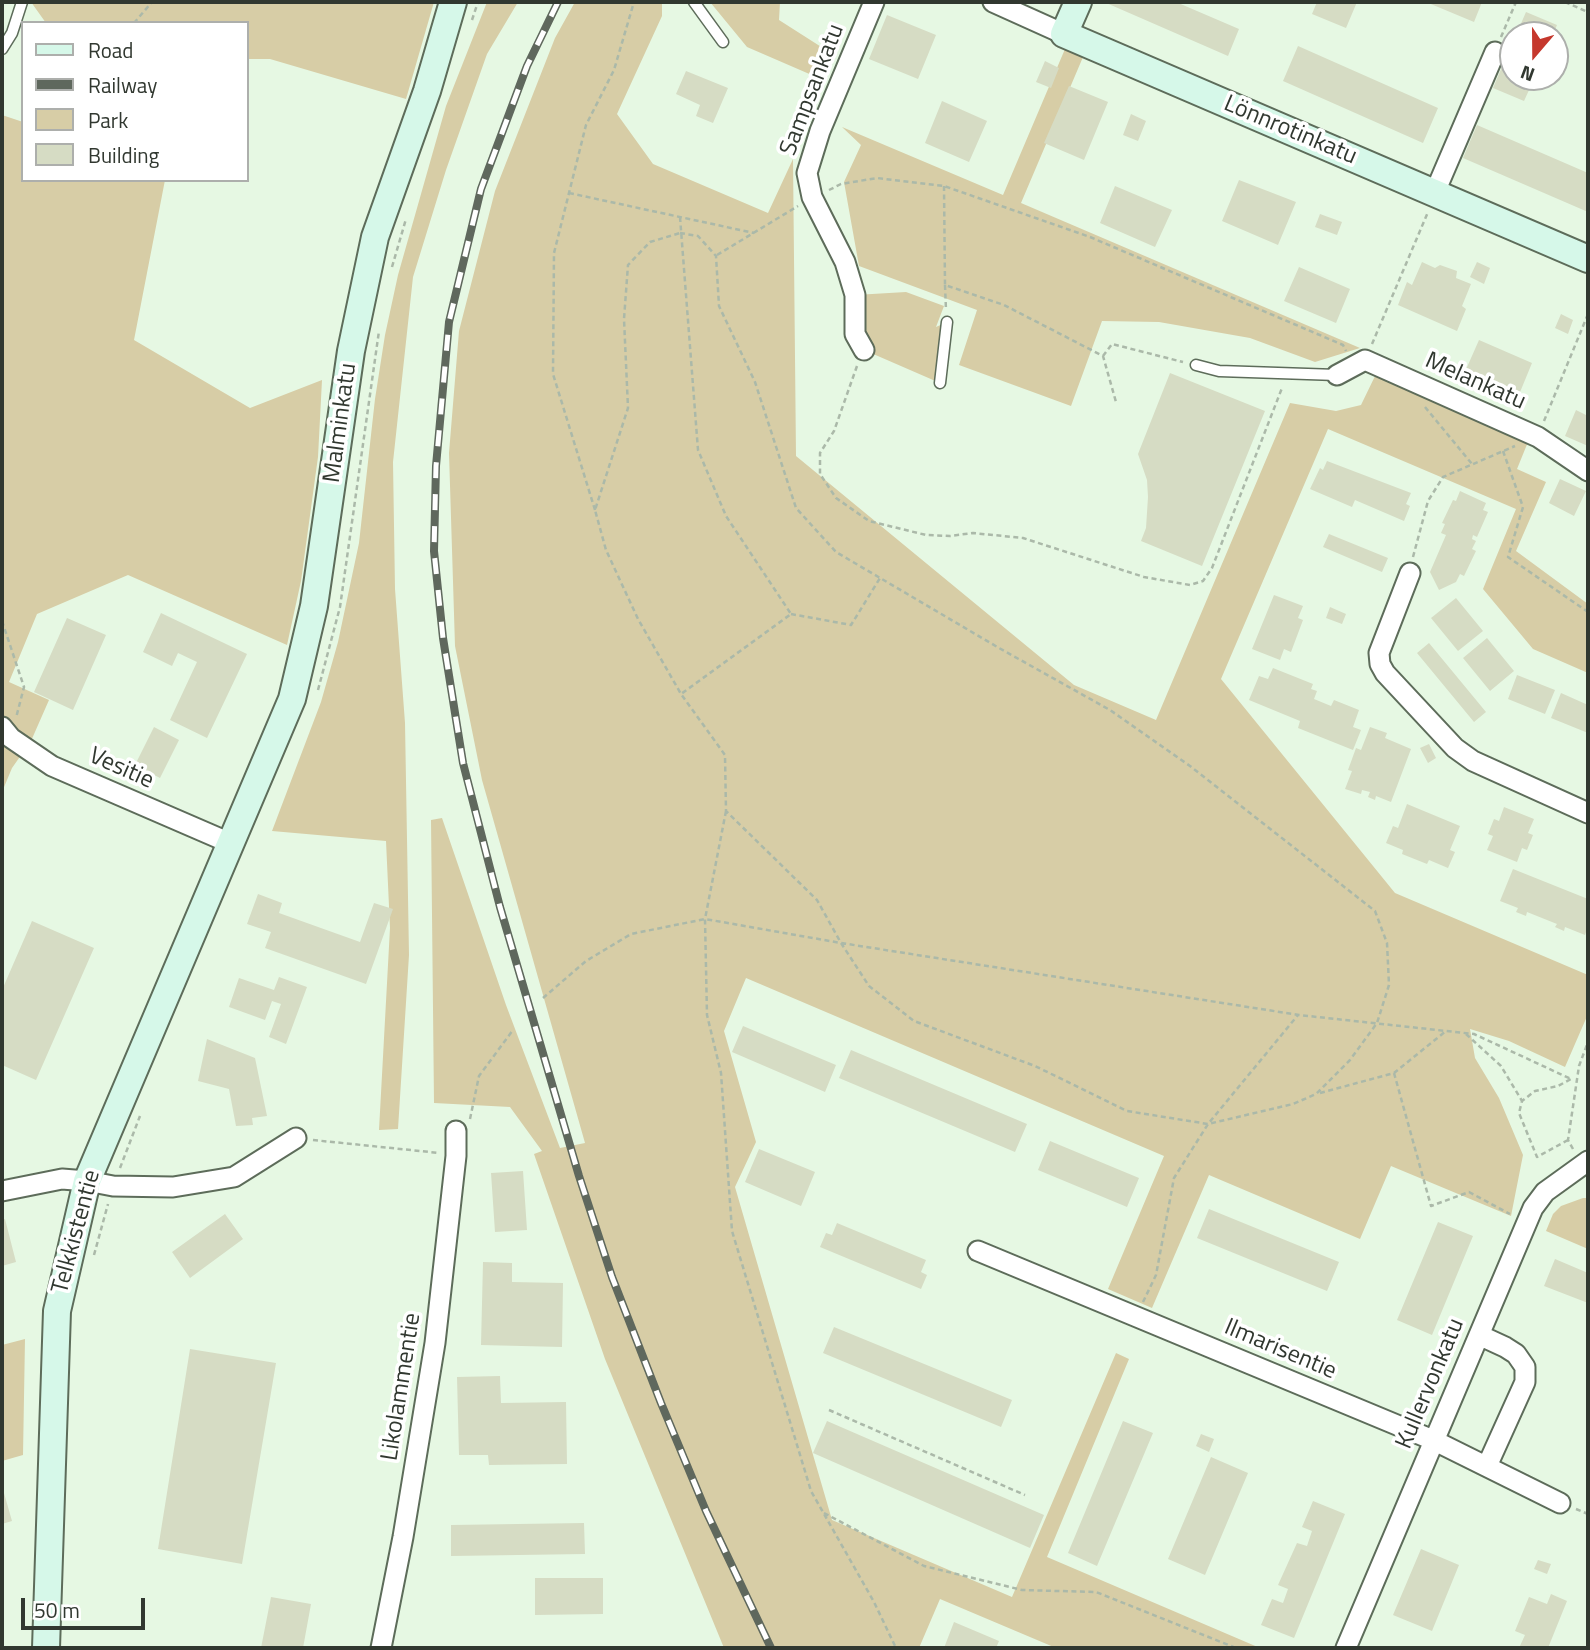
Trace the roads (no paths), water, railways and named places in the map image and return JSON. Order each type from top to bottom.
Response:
[{"type":"street","name":"Malminkatu","points":[[230,844],[292,699],[314,606],[351,351],[375,237],[427,91],[453,2]]},
{"type":"street","name":"Sampsankatu","points":[[864,349],[855,334],[855,295],[845,262],[811,197],[807,173],[820,131],[874,2]]},
{"type":"street","name":"Lönnrotinkatu","points":[[993,2],[1588,259]]},
{"type":"street","points":[[1065,34],[1078,2]]},
{"type":"street","points":[[1435,192],[1495,52]]},
{"type":"street","name":"Melankatu","points":[[1337,374],[1360,363],[1538,437],[1588,471]]},
{"type":"street","points":[[1410,573],[1379,653],[1380,664],[1385,673],[1455,748],[1473,761],[1588,813]]},
{"type":"street","name":"Vesitie","points":[[5,736],[52,766],[230,844]]},
{"type":"street","name":"Telkkistentie","points":[[46,1648],[57,1311],[87,1181],[230,844]]},
{"type":"street","name":"Likolammentie","points":[[381,1648],[403,1537],[435,1343],[456,1156],[456,1131]]},
{"type":"street","points":[[2,1191],[62,1179],[113,1186],[173,1187],[234,1177],[296,1138]]},
{"type":"street","name":"Kullervonkatu","points":[[1346,1648],[1533,1208],[1545,1192],[1584,1163]]},
{"type":"street","name":"Ilmarisentie","points":[[978,1251],[1433,1440],[1560,1503]]},
{"type":"street","points":[[1479,1335],[1516,1354],[1525,1367],[1525,1382],[1487,1466]]},
{"type":"lane","points":[[2,48],[12,33],[22,2]]},
{"type":"lane","points":[[694,2],[723,43]]},
{"type":"lane","points":[[940,383],[947,322]]},
{"type":"lane","points":[[1196,365],[1219,371],[1337,374]]},
{"type":"railway","points":[[558,2],[527,66],[481,189],[449,322],[436,466],[434,551],[443,638],[463,763],[500,907],[579,1176],[612,1277],[661,1403],[706,1511],[771,1648]]}]
